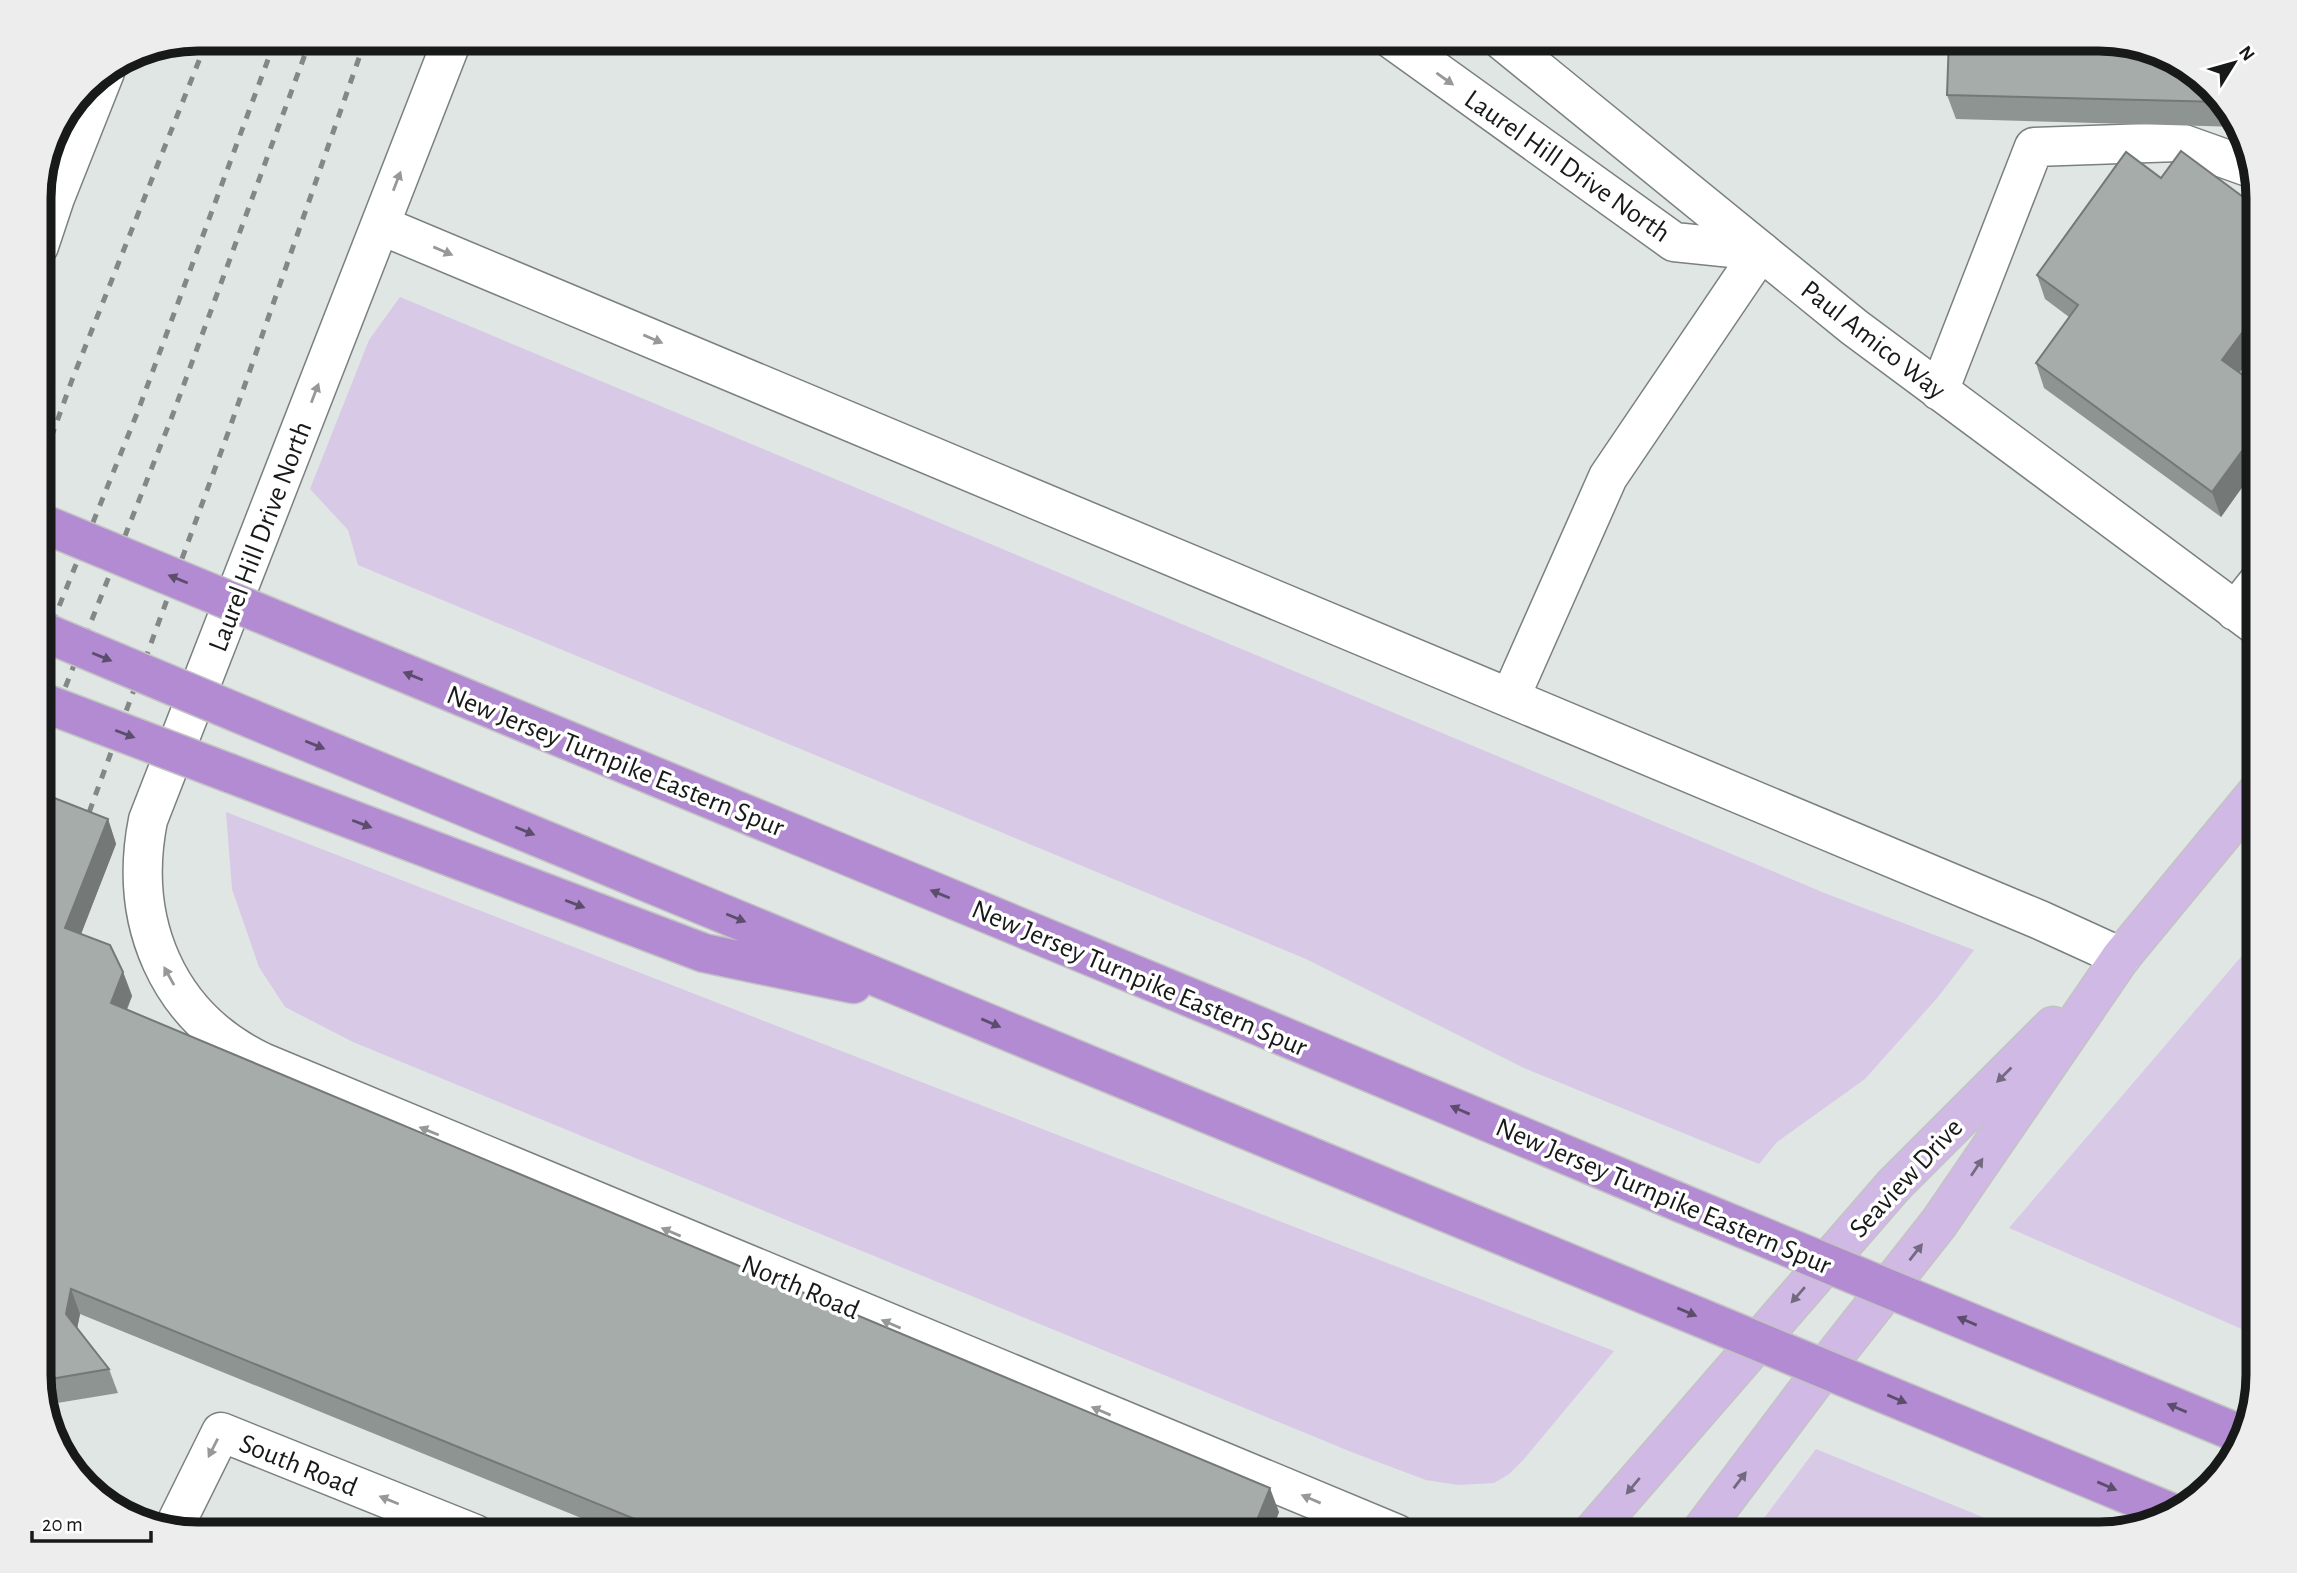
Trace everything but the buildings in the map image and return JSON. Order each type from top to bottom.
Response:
[{"type":"highway","name":"New Jersey Turnpike Eastern Spur","points":[[51,527],[2234,1432]]},
{"type":"highway","points":[[51,636],[2161,1508]]},
{"type":"highway","points":[[51,706],[704,953],[943,1003]]},
{"type":"main road","name":"Seaview Drive","points":[[1602,1522],[1894,1185],[2121,957],[2246,807]]},
{"type":"main road","name":"Seaview Drive","points":[[1709,1522],[1813,1383],[1939,1223],[2121,957]]},
{"type":"street","name":"Laurel Hill Drive North","points":[[211,1030],[183,999],[161,963],[153,943],[145,913],[142,882],[148,820],[448,51]]},
{"type":"street","name":"Laurel Hill Drive North","points":[[1408,51],[1674,242],[1761,251]]},
{"type":"street","name":"Paul Amico Way","points":[[1516,51],[1854,327],[2246,618]]},
{"type":"street","points":[[51,210],[98,90]]},
{"type":"street","points":[[1940,391],[2034,147],[2178,142],[2242,165]]},
{"type":"street","points":[[380,225],[2040,920],[2121,957]]},
{"type":"street","points":[[1510,698],[1608,477],[1761,251]]},
{"type":"street","name":"North Road","points":[[211,1030],[262,1062],[1366,1522]]},
{"type":"street","name":"South Road","points":[[177,1521],[220,1432],[443,1522]]},
{"type":"shaded area","points":[[400,297],[1827,894],[1974,950],[1938,997],[1865,1079],[1777,1142],[1759,1164],[1524,1068],[1306,959],[358,565],[348,530],[310,489],[369,340]]},
{"type":"shaded area","points":[[226,812],[1614,1351],[1524,1459],[1509,1474],[1494,1483],[1458,1485],[1426,1480],[1354,1453],[353,1042],[285,1007],[259,967],[232,889]]},
{"type":"shaded area","points":[[2246,951],[2246,1331],[2009,1228]]},
{"type":"shaded area","points":[[1816,1449],[1995,1522],[1761,1522]]},
{"type":"railway","points":[[51,438],[203,51]]},
{"type":"railway","points":[[51,626],[138,411],[271,51]]},
{"type":"railway","points":[[51,724],[173,414],[306,51]]},
{"type":"railway","points":[[83,829],[228,433],[361,51]]}]
